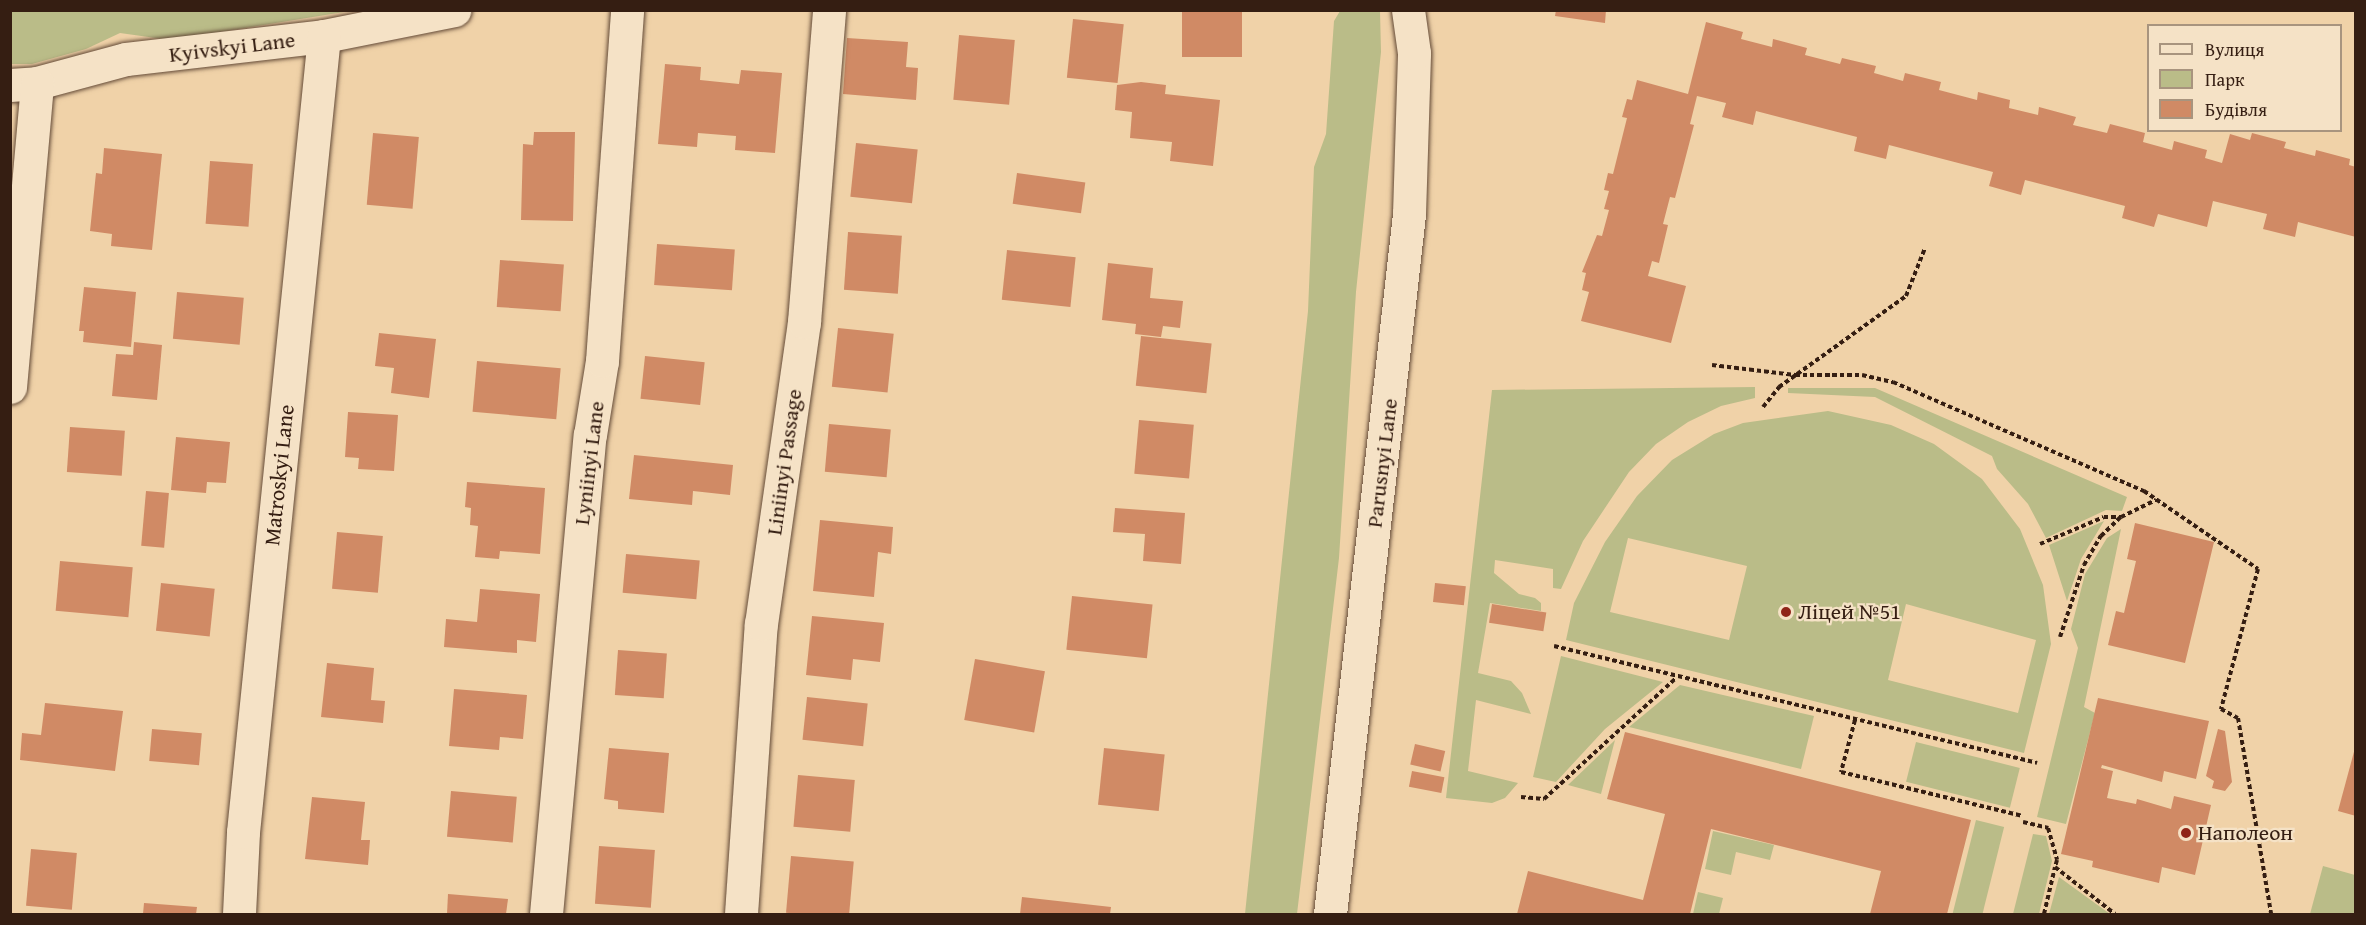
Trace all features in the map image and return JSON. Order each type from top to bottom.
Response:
[{"type":"street","name":"Kyivskyi Lane","points":[[24,84],[126,59],[324,36],[454,10]]},
{"type":"street","name":"Lyniinyi Lane","points":[[546,915],[589,447],[602,361],[627,10]]},
{"type":"street","name":"Liniinyi Passage","points":[[741,915],[761,624],[804,322],[829,10]]},
{"type":"street","name":"Parusnyi Lane","points":[[1330,915],[1409,214],[1413,53],[1408,10]]},
{"type":"street","name":"Matroskyi Lane","points":[[240,915],[243,832],[324,36]]},
{"type":"street","points":[[10,387],[24,84]]},
{"type":"path","points":[[1763,407],[1779,387],[1906,296],[1925,248]]},
{"type":"path","points":[[1712,365],[1795,375],[1862,375],[1893,382],[2156,499],[2258,569],[2221,709],[2238,718],[2271,914]]},
{"type":"path","points":[[2060,637],[2084,565],[2101,536],[2121,517],[2156,499]]},
{"type":"path","points":[[2040,544],[2104,517],[2121,517]]},
{"type":"path","points":[[1554,646],[2037,763]]},
{"type":"path","points":[[1521,797],[1544,799],[1677,677]]},
{"type":"path","points":[[1855,720],[1840,772],[2024,816]]},
{"type":"path","points":[[2023,822],[2048,828],[2057,860],[2044,915]]},
{"type":"path","points":[[2055,867],[2115,915]]},
{"type":"green space","points":[[11,11],[350,11],[170,40],[120,33],[86,49],[32,64],[11,64]]},
{"type":"green space","points":[[1340,11],[1380,11],[1381,52],[1356,292],[1339,558],[1297,914],[1245,914],[1308,311],[1314,167],[1326,134],[1334,21]]},
{"type":"green space","points":[[1755,387],[1755,398],[1721,406],[1688,422],[1656,444],[1629,472],[1583,541],[1561,589],[1553,588],[1553,569],[1495,560],[1494,573],[1519,594],[1535,598],[1541,603],[1541,611],[1490,603],[1478,673],[1511,681],[1522,693],[1531,714],[1476,700],[1468,771],[1518,783],[1505,798],[1492,803],[1446,798],[1492,390]]},
{"type":"green space","points":[[1788,388],[1875,388],[2127,497],[2122,511],[2106,510],[2046,538],[2028,504],[1997,469],[1992,456],[1875,397],[1788,393]]},
{"type":"green space","points":[[1828,411],[1891,425],[1934,444],[1982,479],[2020,529],[2043,585],[2051,644],[2024,753],[1566,640],[1574,603],[1605,542],[1637,496],[1672,460],[1714,434],[1743,423]],"holes":[[[1628,538],[1747,566],[1729,640],[1610,612]],[[1906,604],[2036,640],[2018,713],[1888,680]]]},
{"type":"green space","points":[[2104,521],[2081,559],[2067,601],[2049,545]]},
{"type":"green space","points":[[2121,529],[2084,707],[2095,713],[2066,824],[2037,817],[2078,648],[2071,629],[2085,574],[2107,538]]},
{"type":"green space","points":[[1561,656],[1663,682],[1605,729],[1556,782],[1533,777]]},
{"type":"green space","points":[[1680,685],[1814,716],[1801,769],[1629,727]]},
{"type":"green space","points":[[1615,740],[1601,794],[1568,785]]},
{"type":"green space","points":[[1916,742],[2020,768],[2010,808],[1906,782]]},
{"type":"green space","points":[[1976,820],[2004,827],[1982,914],[1953,914]]},
{"type":"green space","points":[[1713,831],[1774,845],[1770,860],[1736,852],[1731,875],[1705,869]]},
{"type":"green space","points":[[2033,834],[2046,836],[2052,861],[2039,914],[2013,914]]},
{"type":"green space","points":[[2323,866],[2355,875],[2355,914],[2310,914]]},
{"type":"green space","points":[[2059,877],[2110,914],[2049,914]]},
{"type":"green space","points":[[1698,892],[1723,898],[1719,914],[1693,914]]},
{"type":"building","points":[[1182,10],[1242,10],[1242,57],[1182,57]]},
{"type":"building","points":[[1556,10],[1606,10],[1605,23],[1555,16]]},
{"type":"building","points":[[1073,19],[1124,24],[1118,83],[1067,78]]},
{"type":"building","points":[[1706,22],[1743,32],[1741,39],[1772,47],[1773,39],[1807,48],[1805,55],[1840,64],[1842,58],[1876,66],[1874,73],[1903,81],[1905,73],[1941,82],[1939,90],[1977,100],[1978,92],[2010,100],[2009,108],[2038,115],[2039,107],[2076,117],[2073,125],[2107,133],[2110,124],[2145,133],[2143,142],[2172,150],[2174,141],[2207,150],[2205,158],[2222,163],[2230,134],[2250,140],[2252,133],[2286,142],[2284,148],[2315,156],[2316,150],[2350,159],[2349,165],[2356,167],[2356,237],[2298,222],[2295,237],[2263,229],[2267,214],[2213,201],[2207,227],[2158,214],[2154,227],[2122,218],[2125,206],[2025,180],[2021,195],[1989,186],[1993,172],[1889,145],[1886,159],[1854,151],[1857,137],[1756,111],[1753,125],[1722,117],[1726,103],[1697,96],[1690,124],[1694,125],[1675,198],[1670,197],[1663,224],[1668,225],[1659,263],[1652,261],[1648,276],[1686,286],[1671,343],[1581,321],[1589,292],[1582,290],[1586,273],[1582,272],[1597,235],[1602,236],[1609,210],[1604,209],[1609,191],[1604,190],[1608,173],[1613,174],[1627,118],[1622,117],[1627,99],[1632,100],[1637,80],[1688,94]]},
{"type":"building","points":[[959,35],[1015,40],[1009,105],[953,100]]},
{"type":"building","points":[[847,38],[908,42],[906,67],[918,68],[916,100],[843,94]]},
{"type":"building","points":[[665,64],[701,67],[700,80],[739,84],[741,70],[782,73],[775,153],[735,150],[736,136],[698,133],[697,147],[658,144]]},
{"type":"building","points":[[1141,82],[1166,85],[1165,94],[1220,100],[1213,166],[1170,161],[1172,142],[1130,138],[1132,112],[1115,110],[1117,85]]},
{"type":"building","points":[[534,132],[575,132],[573,221],[521,220],[523,144],[533,145]]},
{"type":"building","points":[[373,133],[419,137],[413,209],[367,205]]},
{"type":"building","points":[[856,143],[918,149],[912,203],[850,197]]},
{"type":"building","points":[[104,148],[162,154],[152,250],[111,246],[112,234],[90,231],[96,173],[102,174]]},
{"type":"building","points":[[210,161],[253,164],[249,227],[206,224]]},
{"type":"building","points":[[1017,173],[1085,183],[1081,213],[1013,204]]},
{"type":"building","points":[[848,232],[902,236],[898,294],[844,290]]},
{"type":"building","points":[[657,244],[735,249],[732,290],[654,285]]},
{"type":"building","points":[[1007,250],[1076,257],[1070,307],[1002,300]]},
{"type":"building","points":[[500,260],[564,264],[561,311],[497,307]]},
{"type":"building","points":[[1108,263],[1153,268],[1150,298],[1183,301],[1180,328],[1163,326],[1161,337],[1135,334],[1136,324],[1102,320]]},
{"type":"building","points":[[84,287],[136,292],[131,347],[83,342],[84,331],[79,331]]},
{"type":"building","points":[[177,292],[244,298],[240,345],[173,339]]},
{"type":"building","points":[[838,328],[894,334],[888,393],[832,387]]},
{"type":"building","points":[[379,333],[436,339],[429,398],[391,393],[394,368],[375,366]]},
{"type":"building","points":[[1141,336],[1212,343],[1206,393],[1136,386]]},
{"type":"building","points":[[134,342],[162,345],[157,400],[112,396],[116,354],[133,355]]},
{"type":"building","points":[[645,356],[705,362],[700,405],[641,399]]},
{"type":"building","points":[[477,361],[561,368],[556,419],[473,412]]},
{"type":"building","points":[[348,412],[398,415],[394,471],[358,469],[359,458],[345,457]]},
{"type":"building","points":[[1139,420],[1194,425],[1189,479],[1134,474]]},
{"type":"building","points":[[829,424],[891,429],[887,477],[825,472]]},
{"type":"building","points":[[70,427],[125,431],[122,476],[67,472]]},
{"type":"building","points":[[176,437],[230,442],[226,483],[207,482],[206,493],[171,490]]},
{"type":"building","points":[[634,455],[733,465],[730,495],[693,491],[692,505],[629,499]]},
{"type":"building","points":[[467,482],[545,488],[540,554],[500,551],[499,559],[475,557],[478,526],[470,525],[471,508],[465,507]]},
{"type":"building","points":[[146,491],[169,493],[164,548],[141,546]]},
{"type":"building","points":[[1115,508],[1185,513],[1181,564],[1143,561],[1145,534],[1113,532]]},
{"type":"building","points":[[820,520],[893,527],[891,554],[878,552],[874,597],[813,591]]},
{"type":"building","points":[[2135,523],[2214,542],[2185,663],[2108,645],[2116,611],[2124,613],[2136,561],[2127,559]]},
{"type":"building","points":[[337,532],[383,536],[378,593],[332,589]]},
{"type":"building","points":[[626,554],[700,560],[696,599],[623,593]]},
{"type":"building","points":[[60,561],[133,567],[128,617],[56,611]]},
{"type":"building","points":[[161,583],[215,589],[210,636],[156,631]]},
{"type":"building","points":[[1435,583],[1466,586],[1464,605],[1433,602]]},
{"type":"building","points":[[480,589],[540,594],[536,642],[517,640],[517,653],[444,647],[446,619],[477,622]]},
{"type":"building","points":[[1072,596],[1153,604],[1147,658],[1066,650]]},
{"type":"building","points":[[1492,604],[1546,613],[1543,631],[1489,623]]},
{"type":"building","points":[[812,616],[884,623],[880,662],[853,659],[851,680],[806,675]]},
{"type":"building","points":[[618,650],[667,653],[664,698],[615,695]]},
{"type":"building","points":[[975,659],[1045,671],[1034,732],[964,720]]},
{"type":"building","points":[[327,663],[374,668],[371,700],[385,701],[383,723],[321,717]]},
{"type":"building","points":[[454,689],[527,695],[523,739],[500,737],[499,750],[449,746]]},
{"type":"building","points":[[807,697],[868,703],[863,746],[803,740]]},
{"type":"building","points":[[2098,698],[2209,721],[2196,779],[2164,771],[2162,782],[2102,765],[2101,768],[2113,771],[2107,798],[2136,804],[2137,799],[2171,809],[2174,796],[2211,805],[2195,875],[2162,867],[2159,883],[2092,867],[2093,861],[2061,854]]},
{"type":"building","points":[[45,703],[123,711],[115,771],[20,760],[22,733],[41,735]]},
{"type":"building","points":[[152,729],[202,733],[199,765],[149,761]]},
{"type":"building","points":[[2218,729],[2225,731],[2232,782],[2225,791],[2212,788],[2214,781],[2206,776]]},
{"type":"building","points":[[1625,732],[1971,820],[1947,914],[1870,914],[1881,871],[1711,829],[1690,914],[1517,914],[1528,871],[1643,900],[1665,814],[1607,799]]},
{"type":"building","points":[[1415,744],[1445,751],[1440,771],[1410,764]]},
{"type":"building","points":[[609,748],[669,753],[664,813],[618,809],[618,801],[604,799]]},
{"type":"building","points":[[1104,748],[1165,754],[1159,811],[1098,805]]},
{"type":"building","points":[[2356,748],[2356,816],[2338,811]]},
{"type":"building","points":[[1412,771],[1444,777],[1441,793],[1409,787]]},
{"type":"building","points":[[798,775],[855,780],[850,832],[793,827]]},
{"type":"building","points":[[451,791],[517,797],[513,843],[447,837]]},
{"type":"building","points":[[312,797],[365,802],[361,840],[370,840],[368,865],[305,859]]},
{"type":"building","points":[[599,846],[655,850],[651,908],[595,904]]},
{"type":"building","points":[[31,849],[77,853],[72,910],[26,906]]},
{"type":"building","points":[[791,856],[854,861],[849,914],[786,913]]},
{"type":"building","points":[[448,894],[508,899],[506,914],[447,914]]},
{"type":"building","points":[[1022,897],[1111,907],[1110,914],[1020,914]]},
{"type":"building","points":[[144,903],[197,907],[196,914],[143,914]]},
{"type":"place","name":"Ліцей №51","points":[[1786,612]]},
{"type":"place","name":"Наполеон","points":[[2186,833]]}]
